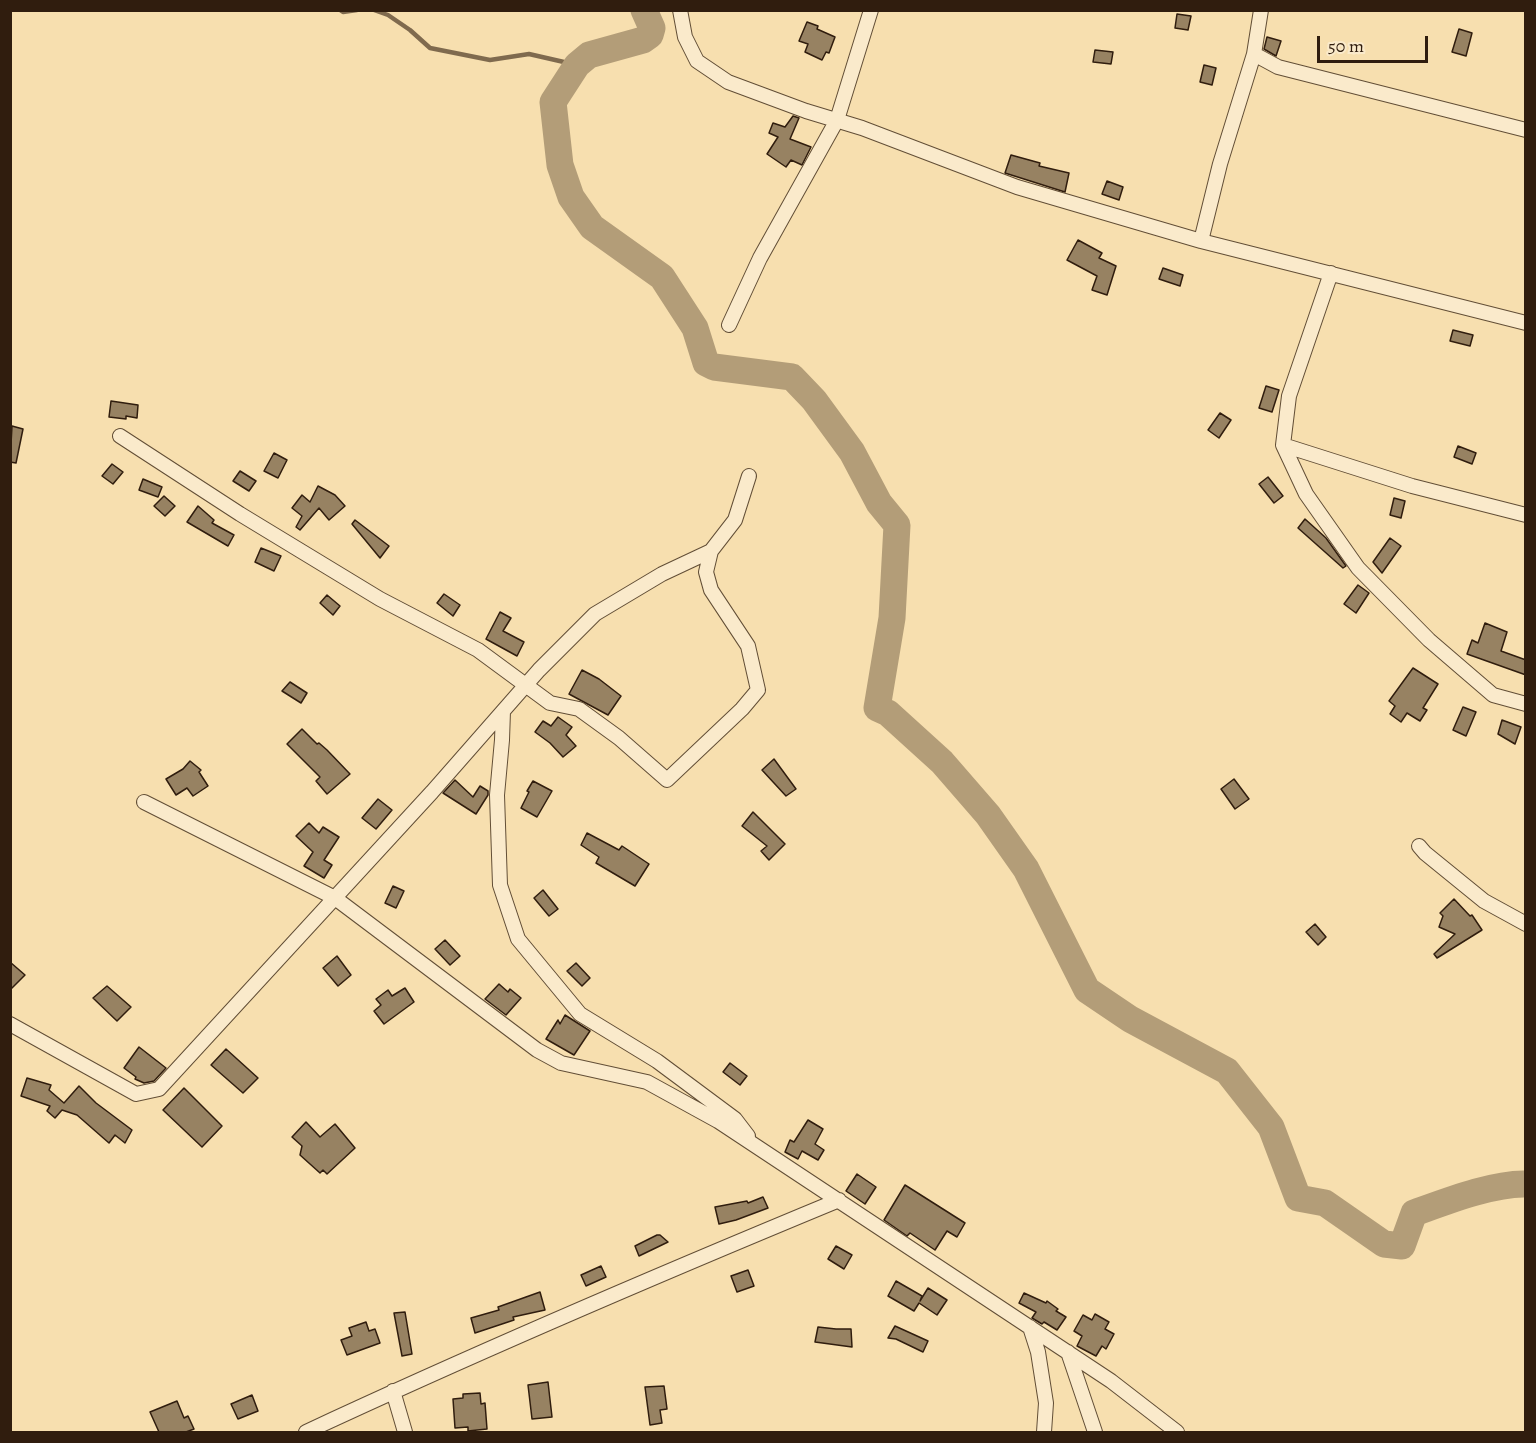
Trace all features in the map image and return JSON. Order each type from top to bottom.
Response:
[{"type":"street","points":[[680,10],[685,37],[697,61],[728,82],[1017,187],[1201,241],[1526,323]]},
{"type":"street","points":[[729,325],[760,258],[837,120],[871,10]]},
{"type":"street","points":[[1201,241],[1220,164],[1254,54],[1261,10]]},
{"type":"street","points":[[1254,54],[1278,67],[1526,130]]},
{"type":"street","points":[[1331,273],[1289,396],[1283,445],[1306,494],[1358,568],[1429,640],[1493,695],[1526,704]]},
{"type":"street","points":[[120,436],[240,514],[380,599],[478,650],[550,702],[579,709],[619,738],[667,780],[742,709],[758,690],[748,646],[711,590],[706,572],[711,551],[735,520],[749,476]]},
{"type":"street","points":[[1283,445],[1412,486],[1526,515]]},
{"type":"street","points":[[10,1024],[136,1095],[159,1089],[335,898],[526,684],[595,614],[662,574],[711,551]]},
{"type":"street","points":[[503,711],[497,795],[501,885],[518,939],[580,1014],[657,1060],[692,1086],[735,1119],[755,1145]]},
{"type":"street","points":[[144,802],[335,898],[537,1050],[561,1063],[647,1082],[718,1121],[1111,1380],[1177,1432]]},
{"type":"street","points":[[1419,846],[1425,854],[1484,901],[1526,924]]},
{"type":"street","points":[[306,1432],[393,1391],[665,1272],[839,1200]]},
{"type":"street","points":[[1030,1328],[1038,1352],[1046,1402],[1044,1432]]},
{"type":"street","points":[[1068,1352],[1095,1432]]},
{"type":"street","points":[[393,1391],[405,1432]]},
{"type":"building","points":[[1177,14],[1191,16],[1188,30],[1175,28]]},
{"type":"building","points":[[807,22],[835,37],[829,53],[826,52],[822,60],[805,52],[808,44],[799,41]]},
{"type":"building","points":[[1459,29],[1472,33],[1466,56],[1452,52]]},
{"type":"building","points":[[1267,37],[1281,41],[1276,56],[1264,49]]},
{"type":"building","points":[[1095,50],[1113,52],[1111,64],[1093,62]]},
{"type":"building","points":[[1204,65],[1216,68],[1212,85],[1200,82]]},
{"type":"building","points":[[793,116],[799,118],[790,139],[811,147],[802,165],[791,160],[786,167],[767,154],[778,137],[769,133],[773,123],[785,127]]},
{"type":"building","points":[[1011,155],[1040,163],[1039,166],[1069,173],[1065,192],[1005,173]]},
{"type":"building","points":[[1107,181],[1123,187],[1119,200],[1102,194]]},
{"type":"building","points":[[1078,240],[1102,253],[1099,258],[1116,266],[1107,295],[1092,290],[1097,276],[1067,260]]},
{"type":"building","points":[[1163,268],[1183,275],[1180,286],[1159,279]]},
{"type":"building","points":[[1453,330],[1473,335],[1470,346],[1450,341]]},
{"type":"building","points":[[1266,386],[1279,390],[1272,412],[1259,408]]},
{"type":"building","points":[[111,401],[138,405],[137,418],[109,417]]},
{"type":"building","points":[[1220,413],[1231,420],[1219,438],[1208,430]]},
{"type":"building","points":[[12,426],[23,429],[16,463],[10,462]]},
{"type":"building","points":[[1458,446],[1476,453],[1472,464],[1454,457]]},
{"type":"building","points":[[274,453],[287,460],[278,478],[264,471]]},
{"type":"building","points":[[112,464],[123,472],[113,484],[102,476]]},
{"type":"building","points":[[240,471],[256,481],[249,491],[233,481]]},
{"type":"building","points":[[1268,477],[1283,496],[1274,503],[1259,484]]},
{"type":"building","points":[[143,479],[162,487],[158,497],[139,490]]},
{"type":"building","points":[[318,486],[335,495],[345,506],[329,520],[319,508],[300,530],[296,527],[302,516],[292,508],[302,495],[310,502]]},
{"type":"building","points":[[164,496],[175,506],[165,516],[154,506]]},
{"type":"building","points":[[1394,498],[1405,501],[1401,518],[1390,515]]},
{"type":"building","points":[[198,506],[214,520],[212,523],[234,535],[228,546],[187,522]]},
{"type":"building","points":[[1305,519],[1326,538],[1346,566],[1343,568],[1298,528]]},
{"type":"building","points":[[355,520],[389,546],[380,558],[352,524]]},
{"type":"building","points":[[1390,538],[1401,546],[1382,573],[1373,562]]},
{"type":"building","points":[[261,548],[281,556],[274,571],[255,562]]},
{"type":"building","points":[[1358,585],[1369,593],[1356,613],[1344,604]]},
{"type":"building","points":[[444,594],[460,605],[453,616],[437,603]]},
{"type":"building","points":[[327,595],[340,606],[333,615],[320,603]]},
{"type":"building","points":[[500,612],[511,618],[503,631],[524,642],[517,656],[486,639]]},
{"type":"building","points":[[1485,623],[1507,632],[1501,651],[1526,660],[1526,675],[1467,654],[1472,640],[1478,643]]},
{"type":"building","points":[[1413,668],[1438,684],[1423,708],[1427,710],[1420,721],[1407,713],[1401,722],[1390,714],[1395,706],[1389,701]]},
{"type":"building","points":[[582,670],[599,679],[621,696],[608,715],[569,694]]},
{"type":"building","points":[[290,682],[307,693],[301,703],[282,691]]},
{"type":"building","points":[[1463,707],[1476,712],[1466,736],[1453,730]]},
{"type":"building","points":[[558,717],[572,727],[566,735],[576,746],[563,757],[535,732],[543,721],[551,726]]},
{"type":"building","points":[[1502,720],[1521,727],[1515,744],[1498,734]]},
{"type":"building","points":[[302,729],[350,774],[327,794],[316,781],[320,777],[287,744]]},
{"type":"building","points":[[774,759],[796,789],[786,796],[762,770]]},
{"type":"building","points":[[190,761],[201,770],[199,772],[208,786],[193,796],[187,788],[176,795],[166,779],[183,769]]},
{"type":"building","points":[[1234,779],[1249,799],[1235,809],[1221,789]]},
{"type":"building","points":[[455,780],[473,797],[480,786],[488,791],[488,795],[476,814],[443,793]]},
{"type":"building","points":[[533,781],[552,791],[537,817],[521,808]]},
{"type":"building","points":[[378,799],[392,810],[376,829],[362,818]]},
{"type":"building","points":[[753,812],[785,844],[769,860],[761,851],[767,846],[742,826]]},
{"type":"building","points":[[309,823],[319,833],[323,827],[339,837],[324,860],[332,865],[324,878],[304,866],[313,852],[296,836]]},
{"type":"building","points":[[587,833],[619,850],[622,846],[649,864],[635,886],[596,863],[599,857],[581,845]]},
{"type":"building","points":[[393,886],[404,891],[396,908],[385,903]]},
{"type":"building","points":[[543,890],[558,909],[549,916],[534,898]]},
{"type":"building","points":[[1454,899],[1470,916],[1472,915],[1482,930],[1437,958],[1434,954],[1455,934],[1439,927],[1443,916],[1440,913]]},
{"type":"building","points":[[1315,924],[1326,937],[1318,945],[1306,932]]},
{"type":"building","points":[[445,940],[460,956],[450,965],[435,949]]},
{"type":"building","points":[[337,956],[351,975],[338,986],[323,968]]},
{"type":"building","points":[[10,962],[25,975],[10,990]]},
{"type":"building","points":[[576,963],[590,978],[582,986],[567,971]]},
{"type":"building","points":[[499,984],[508,992],[510,989],[521,998],[506,1015],[485,999]]},
{"type":"building","points":[[107,986],[131,1007],[117,1021],[93,998]]},
{"type":"building","points":[[405,988],[414,1002],[384,1024],[374,1011],[381,1005],[376,999],[388,990],[392,996]]},
{"type":"building","points":[[565,1015],[590,1031],[574,1055],[546,1039],[558,1020],[560,1024]]},
{"type":"building","points":[[139,1047],[166,1068],[154,1081],[144,1083],[135,1079],[136,1077],[124,1068]]},
{"type":"building","points":[[226,1049],[258,1078],[243,1093],[211,1065]]},
{"type":"building","points":[[730,1063],[747,1076],[740,1085],[723,1072]]},
{"type":"building","points":[[27,1078],[51,1085],[49,1090],[64,1103],[79,1086],[96,1103],[132,1130],[125,1143],[115,1135],[109,1143],[77,1115],[62,1110],[55,1118],[47,1111],[50,1106],[21,1096]]},
{"type":"building","points":[[184,1088],[222,1126],[202,1147],[163,1110]]},
{"type":"building","points":[[808,1120],[823,1129],[815,1144],[824,1150],[818,1160],[802,1151],[798,1159],[785,1152],[790,1140],[794,1142]]},
{"type":"building","points":[[306,1122],[320,1137],[335,1124],[355,1148],[327,1174],[323,1170],[320,1173],[300,1155],[302,1146],[292,1137]]},
{"type":"building","points":[[857,1174],[876,1187],[865,1204],[846,1191]]},
{"type":"building","points":[[905,1185],[965,1223],[957,1237],[947,1231],[935,1250],[910,1233],[907,1236],[884,1220]]},
{"type":"building","points":[[763,1197],[768,1208],[719,1224],[715,1207],[747,1201],[748,1203]]},
{"type":"building","points":[[657,1235],[668,1242],[639,1256],[635,1246]]},
{"type":"building","points":[[836,1246],[852,1255],[844,1269],[828,1259]]},
{"type":"building","points":[[601,1266],[606,1277],[586,1286],[581,1275]]},
{"type":"building","points":[[748,1270],[754,1286],[737,1292],[731,1276]]},
{"type":"building","points":[[896,1281],[922,1296],[920,1301],[928,1288],[947,1300],[937,1315],[919,1303],[914,1311],[888,1296]]},
{"type":"building","points":[[540,1292],[545,1310],[513,1317],[514,1320],[475,1333],[471,1318],[499,1310],[498,1307]]},
{"type":"building","points":[[1024,1293],[1046,1303],[1047,1301],[1058,1309],[1056,1311],[1066,1317],[1057,1330],[1032,1318],[1036,1312],[1019,1303]]},
{"type":"building","points":[[405,1312],[412,1354],[402,1356],[394,1313]]},
{"type":"building","points":[[1095,1314],[1109,1322],[1105,1329],[1114,1334],[1106,1349],[1102,1346],[1096,1356],[1077,1346],[1082,1336],[1074,1331],[1083,1315],[1092,1320]]},
{"type":"building","points":[[366,1322],[369,1331],[375,1329],[380,1343],[347,1355],[341,1340],[352,1336],[349,1328]]},
{"type":"building","points":[[895,1326],[928,1341],[923,1352],[896,1339],[888,1338]]},
{"type":"building","points":[[818,1327],[851,1329],[852,1347],[815,1342]]},
{"type":"building","points":[[548,1382],[552,1417],[532,1419],[528,1385]]},
{"type":"building","points":[[664,1386],[667,1409],[660,1410],[662,1423],[650,1425],[645,1387]]},
{"type":"building","points":[[480,1393],[481,1404],[485,1403],[487,1429],[468,1431],[468,1427],[455,1428],[453,1399],[463,1398],[463,1394]]},
{"type":"building","points":[[252,1395],[258,1411],[238,1419],[231,1404]]},
{"type":"building","points":[[177,1401],[184,1418],[188,1416],[194,1429],[186,1432],[159,1432],[150,1412]]},
{"type":"waterway","points":[[340,10],[343,12],[357,10]]},
{"type":"waterway","points":[[374,10],[388,15],[430,48],[490,60],[529,54],[577,65]]},
{"type":"waterway","points":[[644,10],[652,28],[650,35],[643,40],[589,55],[577,65],[553,102],[560,165],[571,197],[592,227],[662,277],[695,328],[706,363],[714,367],[792,377],[814,400],[852,452],[879,503],[897,525],[892,618],[877,708],[888,713],[942,762],[988,815],[1026,869],[1087,990],[1130,1019],[1227,1071],[1271,1127],[1298,1198],[1325,1203],[1384,1244],[1402,1246],[1414,1213],[1484,1190],[1526,1184]]}]
